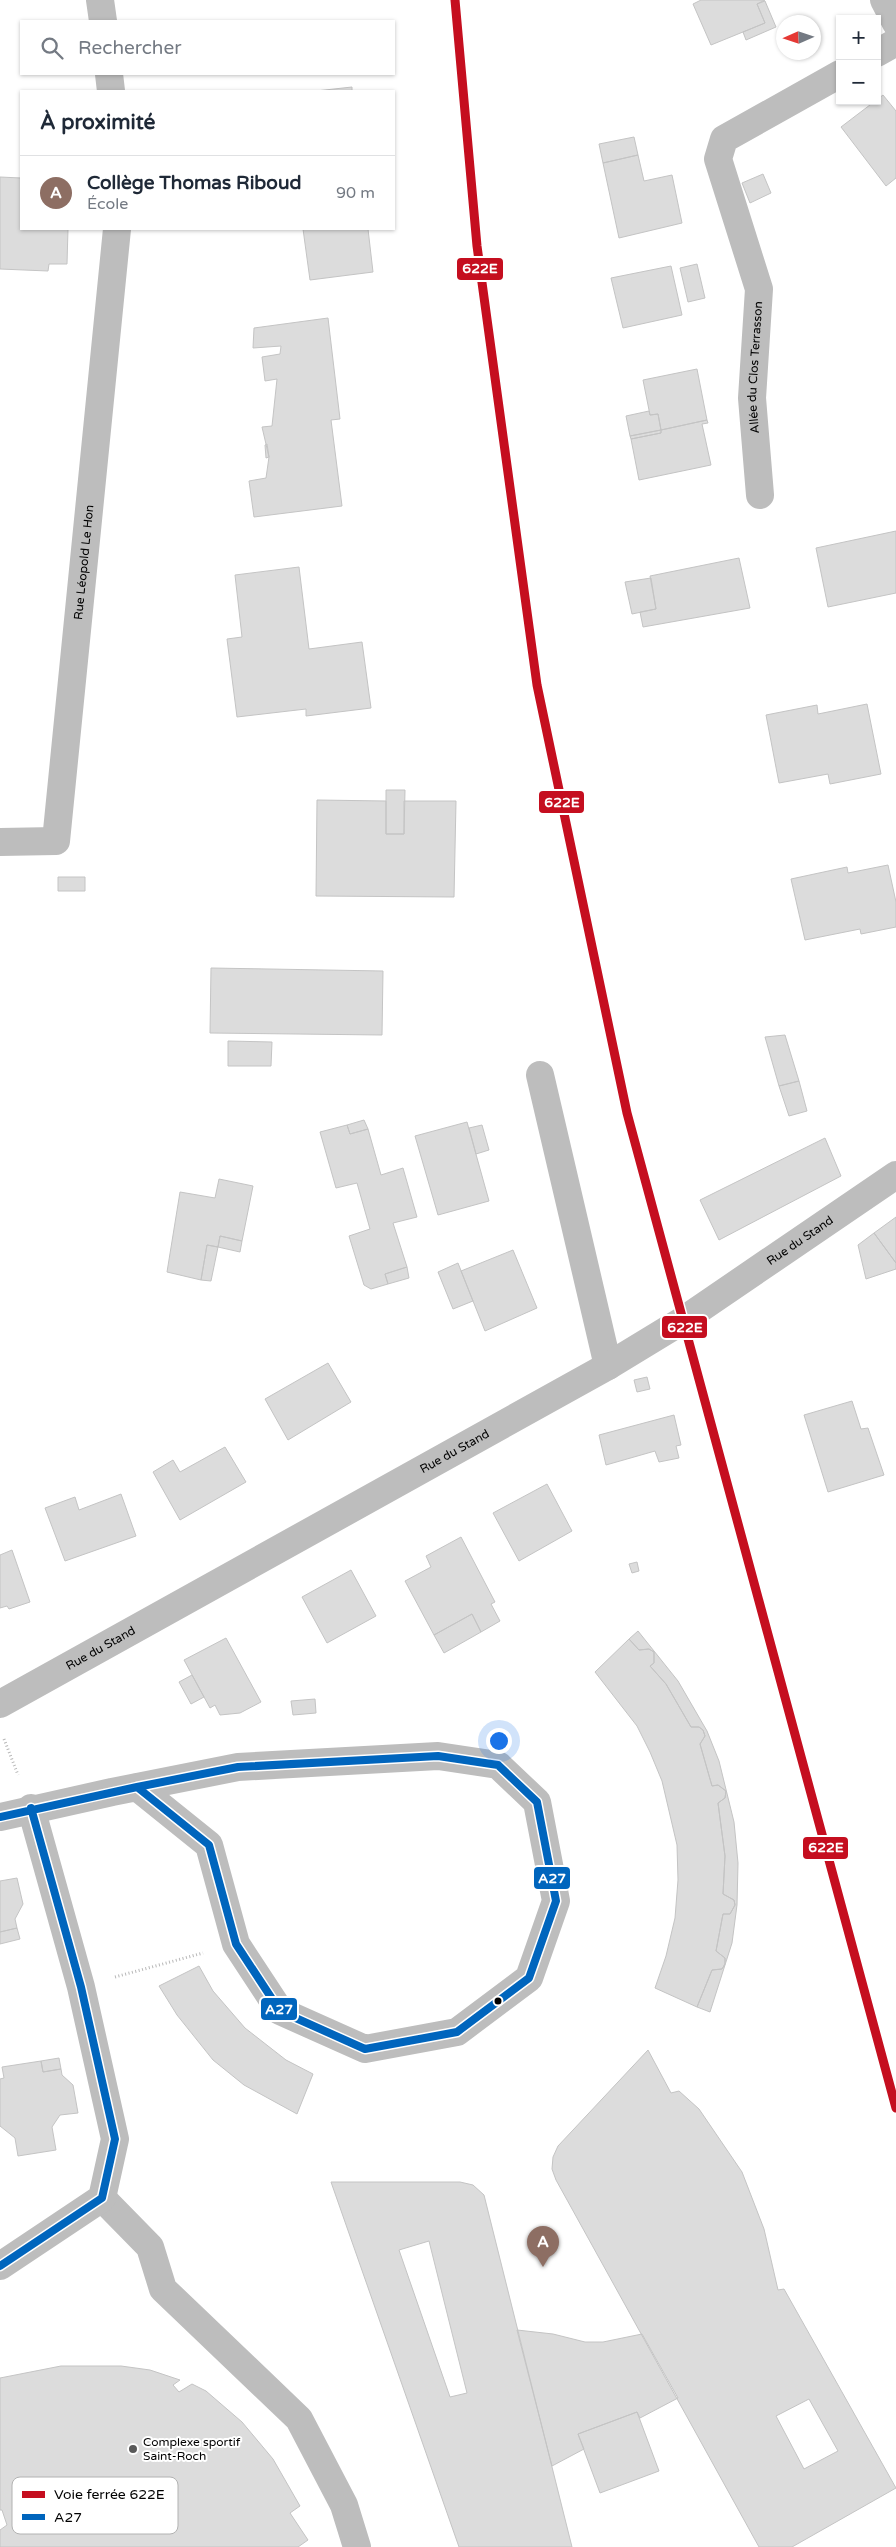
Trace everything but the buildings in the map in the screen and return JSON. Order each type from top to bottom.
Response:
[{"type":"street","points":[[100,0],[103,20]]},
{"type":"street","points":[[884,0],[896,23]]},
{"type":"street","points":[[881,51],[896,42]]},
{"type":"street","points":[[109,75],[111,90]]},
{"type":"street","name":"Allée du Clos Terrasson","points":[[760,495],[752,398],[759,289],[718,159],[724,139],[836,76]]},
{"type":"street","name":"Rue Léopold Le Hon","points":[[0,842],[56,841],[118,230]]},
{"type":"street","points":[[540,1075],[608,1366]]},
{"type":"street","name":"Rue du Stand","points":[[0,1704],[608,1366],[682,1321],[896,1175]]},
{"type":"street","points":[[0,1817],[32,1808],[137,1787],[238,1767],[438,1756],[498,1765],[537,1802],[556,1901],[529,1978],[457,2032],[365,2049],[280,2011],[236,1944],[209,1845],[137,1787]]},
{"type":"street","points":[[0,2266],[102,2198],[115,2139],[81,1987],[32,1808]]},
{"type":"street","points":[[102,2198],[150,2247],[163,2289],[299,2419],[344,2505],[357,2547]]},
{"type":"path","points":[[4,1738],[32,1808]]},
{"type":"path","points":[[81,1987],[236,1944]]},
{"type":"rail line","name":"622E","points":[[455,0],[477,246],[537,685],[627,1113],[896,2108]]},
{"type":"transit line","name":"A27","points":[[438,1756],[498,1765],[537,1802],[556,1901],[529,1978],[457,2032],[365,2049],[280,2011],[236,1944],[209,1845],[137,1787],[238,1767],[438,1756]]},
{"type":"transit line","name":"A27","points":[[0,1817],[137,1787]]},
{"type":"transit line","name":"A27","points":[[0,2266],[102,2198],[115,2139],[81,1987],[31,1808]]},
{"type":"place","name":"Collège Thomas Riboud","points":[[543,2267]]},
{"type":"place","name":"Complexe sportif Saint-Roch","points":[[133,2449]]}]
